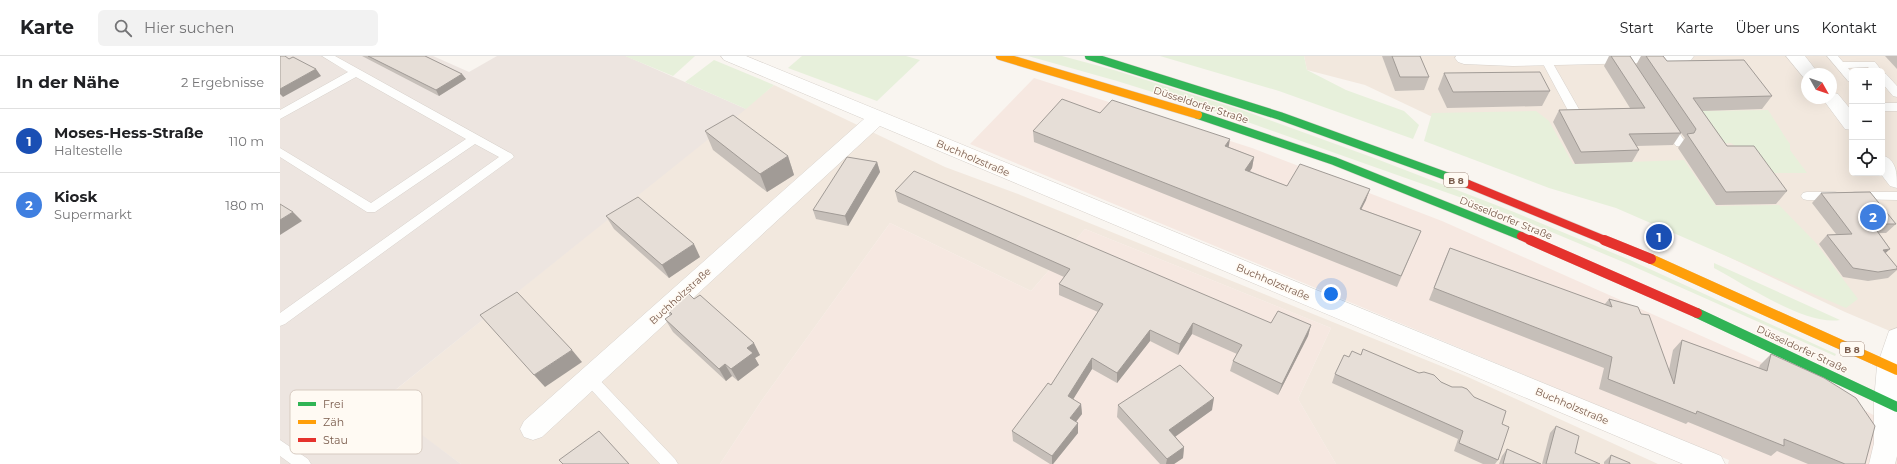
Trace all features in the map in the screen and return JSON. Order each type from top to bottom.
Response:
[{"type":"main road","name":"Düsseldorfer Straße","points":[[1000,56],[1126,92],[1252,133],[1472,216],[1628,282],[1891,404]]},
{"type":"main road","name":"Düsseldorfer Straße","points":[[1089,56],[1142,70],[1266,110],[1397,157],[1626,249],[1893,368]]},
{"type":"street","name":"Buchholzstraße","points":[[730,56],[1712,464]]},
{"type":"street","points":[[1464,58],[1627,64],[1685,56]]},
{"type":"street","points":[[1795,56],[1805,68]]},
{"type":"street","points":[[1840,104],[1849,119]]},
{"type":"street","name":"Buchholzstraße","points":[[533,429],[877,118]]},
{"type":"street","points":[[1885,166],[1897,181]]},
{"type":"street","points":[[1882,464],[1887,444],[1897,338]]},
{"type":"lane","points":[[280,320],[508,157],[327,56]]},
{"type":"lane","points":[[1832,56],[1849,75]]},
{"type":"lane","points":[[1546,60],[1578,118]]},
{"type":"lane","points":[[1840,65],[1871,64],[1874,68]]},
{"type":"lane","points":[[280,115],[356,72]]},
{"type":"lane","points":[[1885,79],[1897,93]]},
{"type":"lane","points":[[1885,107],[1897,107]]},
{"type":"lane","points":[[1662,117],[1680,143]]},
{"type":"lane","points":[[280,152],[371,209],[474,138]]},
{"type":"lane","points":[[1807,196],[1897,196]]},
{"type":"lane","points":[[589,378],[670,464]]},
{"type":"lane","points":[[280,447],[303,464]]},
{"type":"shaded area","points":[[280,56],[433,56],[469,72],[497,56],[626,56],[746,109],[395,390],[290,390],[290,454],[422,454],[422,435],[461,464],[280,464]]},
{"type":"shaded area","points":[[1304,56],[1897,56],[1897,334],[1845,312],[1365,85],[1307,70]]},
{"type":"shaded area","points":[[1034,78],[1252,148],[1442,221],[1846,400],[1897,428],[1897,464],[1728,464],[1729,460],[970,144]]},
{"type":"shaded area","points":[[774,85],[945,167],[1018,194],[1468,377],[1658,464],[1336,464],[1298,399],[1331,328],[1085,229],[1031,291],[890,223],[762,400],[720,464],[461,464],[422,436],[422,390],[395,390]]},
{"type":"shaded area","points":[[890,223],[1031,291],[1085,229],[1331,328],[1298,399],[1336,464],[720,464],[762,400]]},
{"type":"green space","points":[[625,56],[695,56],[673,76]]},
{"type":"green space","points":[[802,56],[906,56],[920,60],[877,101],[788,68]]},
{"type":"green space","points":[[1028,56],[1062,56],[1114,70],[1242,110],[1374,158],[1514,212],[1630,260],[1836,354],[1835,356],[1628,264],[1513,216],[1242,120],[1117,81]]},
{"type":"green space","points":[[1160,56],[1304,56],[1307,70],[1346,90],[1404,111],[1419,125],[1413,139],[1279,91]]},
{"type":"green space","points":[[714,60],[774,85],[746,109],[685,82]]},
{"type":"green space","points":[[1652,65],[1680,73],[1708,111],[1768,110],[1790,144],[1790,150],[1807,173],[1772,173],[1731,143],[1706,144]]},
{"type":"green space","points":[[1536,111],[1549,121],[1573,164],[1684,160],[1716,206],[1779,205],[1816,243],[1858,299],[1846,308],[1616,208],[1549,188],[1424,141],[1432,113]]},
{"type":"green space","points":[[1714,263],[1840,320],[1826,320],[1810,317],[1793,310],[1758,293],[1714,268]]},
{"type":"building","points":[[280,56],[285,56],[289,59],[293,57],[316,69],[280,89]]},
{"type":"building","points":[[368,56],[425,56],[462,74],[436,90]]},
{"type":"building","points":[[1392,56],[1420,56],[1429,77],[1400,77]]},
{"type":"building","points":[[1611,56],[1630,56],[1681,133],[1629,134],[1639,150],[1581,152],[1559,110],[1645,108]]},
{"type":"building","points":[[1646,56],[1663,56],[1667,61],[1744,60],[1772,96],[1693,98],[1727,146],[1754,146],[1787,191],[1726,192],[1687,134],[1694,133],[1696,129]]},
{"type":"building","points":[[1540,72],[1550,91],[1453,92],[1444,73]]},
{"type":"building","points":[[1062,99],[1100,113],[1112,100],[1230,139],[1225,146],[1254,157],[1245,170],[1287,186],[1300,164],[1370,189],[1360,209],[1421,231],[1401,276],[1033,131]]},
{"type":"building","points":[[733,115],[788,156],[760,174],[705,131]]},
{"type":"building","points":[[847,157],[877,162],[845,216],[813,210]]},
{"type":"building","points":[[914,171],[1271,323],[1278,311],[1311,325],[1282,384],[1233,361],[1242,345],[1193,323],[1180,344],[1150,330],[1117,373],[1092,358],[1068,396],[1081,404],[1070,418],[1078,423],[1052,456],[1012,431],[1048,383],[1051,385],[1103,304],[1059,284],[1070,269],[895,191]]},
{"type":"building","points":[[1870,192],[1896,224],[1872,224],[1890,249],[1883,250],[1897,269],[1878,272],[1853,268],[1827,235],[1852,234],[1821,193]]},
{"type":"building","points":[[638,197],[694,244],[662,265],[606,216]]},
{"type":"building","points":[[280,204],[293,212],[280,220]]},
{"type":"building","points":[[1450,248],[1612,307],[1609,299],[1638,307],[1641,314],[1649,315],[1674,384],[1682,340],[1767,371],[1771,354],[1824,378],[1856,398],[1875,426],[1865,464],[1845,464],[1784,439],[1784,446],[1697,411],[1696,414],[1608,379],[1612,357],[1434,288]]},
{"type":"building","points":[[517,292],[572,350],[534,375],[480,315]]},
{"type":"building","points":[[689,294],[694,299],[700,295],[754,343],[747,348],[753,353],[731,369],[725,364],[719,369],[665,319],[672,314],[667,309]]},
{"type":"building","points":[[1363,349],[1419,373],[1424,372],[1434,375],[1441,382],[1452,387],[1462,387],[1467,389],[1474,397],[1506,411],[1502,424],[1509,427],[1498,460],[1459,443],[1463,431],[1335,374],[1344,355],[1349,357],[1352,351],[1361,355]]},
{"type":"building","points":[[1180,365],[1214,398],[1169,430],[1184,447],[1167,459],[1118,405]]},
{"type":"building","points":[[1556,426],[1579,436],[1575,453],[1600,464],[1546,464]]},
{"type":"building","points":[[599,431],[629,464],[563,464],[559,460]]},
{"type":"building","points":[[1507,449],[1541,464],[1503,464]]},
{"type":"building","points":[[1611,455],[1630,463],[1630,464],[1609,464]]},
{"type":"traffic: fast","points":[[1089,56],[1280,116],[1468,184]]},
{"type":"traffic: fast","points":[[1198,115],[1334,161],[1521,236]]},
{"type":"traffic: fast","points":[[1697,313],[1897,407]]},
{"type":"traffic: slow","points":[[1000,56],[1198,115]]},
{"type":"traffic: slow","points":[[1651,259],[1897,370]]},
{"type":"traffic: jam","points":[[1468,184],[1651,259]]},
{"type":"traffic: jam","points":[[1521,236],[1697,313]]},
{"type":"place","name":"Kiosk","points":[[1873,217]]},
{"type":"place","name":"Moses-Hess-Straße","points":[[1659,237]]}]
